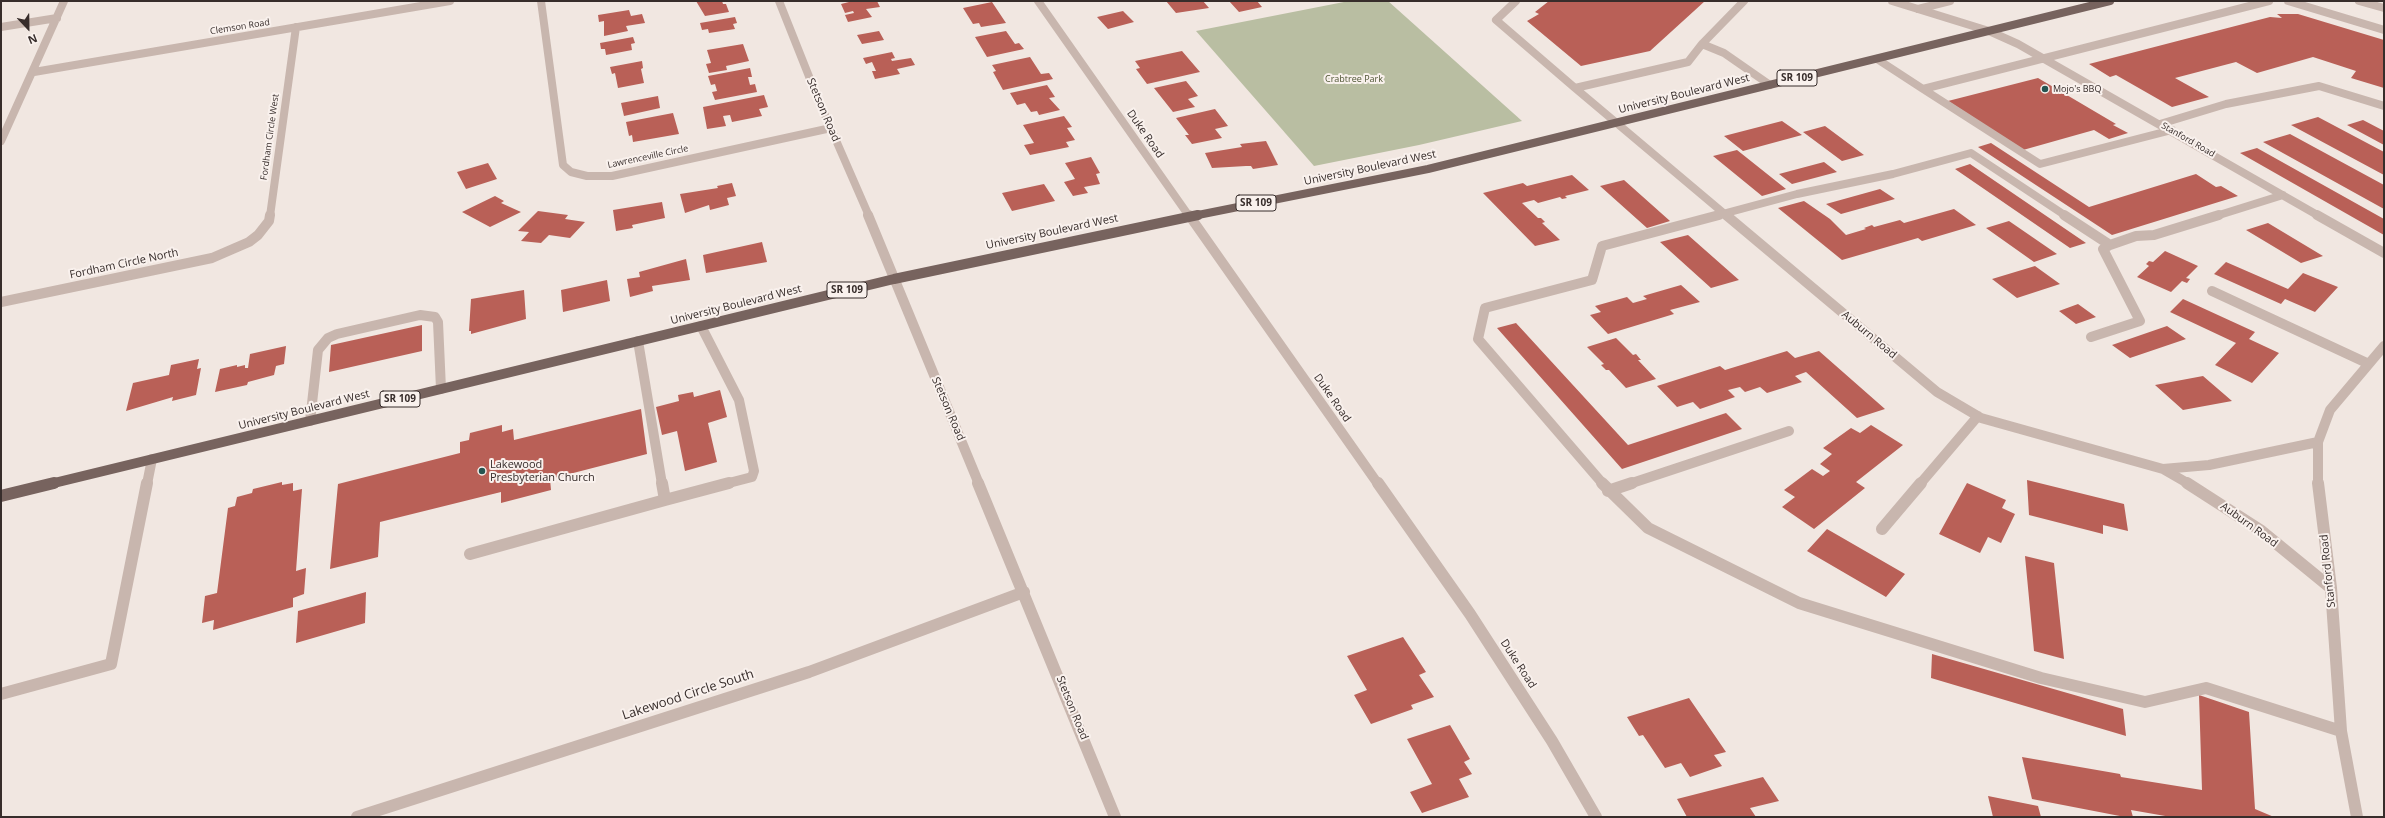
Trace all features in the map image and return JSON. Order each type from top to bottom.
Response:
[{"type":"main road","name":"University Boulevard West","points":[[1,496],[894,279],[1052,244],[1428,168],[1877,59],[1989,31],[2095,2],[2110,1]]},
{"type":"street","points":[[1,141],[34,72],[64,1]]},
{"type":"street","name":"Clemson Road","points":[[34,72],[450,1]]},
{"type":"street","name":"Lawrenceville Circle","points":[[540,1],[563,165],[571,172],[587,176],[612,176],[831,128]]},
{"type":"street","name":"Stetson Road","points":[[779,1],[1116,817]]},
{"type":"street","name":"Auburn Road","points":[[1516,1],[1496,20],[1724,214],[1937,392],[1978,416],[2007,427],[2163,469],[2206,494],[2260,530],[2331,588]]},
{"type":"street","points":[[1575,88],[1688,62],[1702,44],[1744,1]]},
{"type":"street","name":"Stanford Road","points":[[1892,1],[1989,31],[2018,44],[2172,130],[2384,253]]},
{"type":"street","points":[[1918,9],[1950,1]]},
{"type":"street","points":[[1924,89],[2269,1]]},
{"type":"street","points":[[2288,1],[2384,30]]},
{"type":"street","points":[[2359,1],[2384,8]]},
{"type":"street","name":"Duke Road","points":[[1042,2],[1188,217],[1470,614],[1552,741],[1596,817]]},
{"type":"street","points":[[1,27],[57,18]]},
{"type":"street","name":"Fordham Circle West","points":[[249,242],[269,221],[296,27]]},
{"type":"street","points":[[1702,44],[1724,53],[1770,85]]},
{"type":"street","points":[[1877,59],[1924,89],[1944,104],[2040,164],[2172,130]]},
{"type":"street","points":[[2160,124],[2226,104],[2319,86],[2384,106]]},
{"type":"street","points":[[2110,245],[1971,153],[1724,214],[1602,246],[1592,280],[1485,308],[1478,339],[1608,491],[1648,528],[1799,603],[2040,678],[2145,702],[2206,688],[2341,731]]},
{"type":"street","points":[[2091,337],[2140,321],[2103,250],[2110,245],[2136,236],[2154,235],[2283,195]]},
{"type":"street","name":"Fordham Circle North","points":[[1,302],[212,258],[249,242]]},
{"type":"street","points":[[2212,291],[2369,364]]},
{"type":"street","points":[[310,421],[318,350],[328,338],[430,315],[435,317],[438,322],[441,389]]},
{"type":"street","points":[[470,554],[752,477],[754,471],[739,400],[701,326]]},
{"type":"street","points":[[638,341],[665,500]]},
{"type":"street","name":"Stanford Road","points":[[2358,817],[2341,731],[2331,588],[2318,489],[2318,442],[2330,410],[2384,346]]},
{"type":"street","points":[[1882,529],[1978,416]]},
{"type":"street","points":[[1608,491],[1789,432]]},
{"type":"street","name":"Auburn Road","points":[[2163,469],[2209,465],[2318,442]]},
{"type":"street","points":[[1,694],[111,664],[152,459]]},
{"type":"street","name":"Lakewood Circle South","points":[[357,817],[809,672],[1024,592]]},
{"type":"green space","name":"Crabtree Park","points":[[1349,1],[1388,1],[1522,121],[1419,145],[1314,166],[1196,31]]},
{"type":"building","points":[[696,1],[722,1],[723,4],[726,4],[729,12],[705,16]]},
{"type":"building","points":[[853,1],[877,1],[880,7],[866,9],[872,17],[848,22],[845,15],[854,13],[853,11],[845,13],[841,4]]},
{"type":"building","points":[[1166,1],[1203,1],[1209,8],[1176,13]]},
{"type":"building","points":[[1229,1],[1257,1],[1262,7],[1239,12]]},
{"type":"building","points":[[1549,1],[1705,1],[1650,51],[1581,66],[1527,21],[1539,14],[1535,12]]},
{"type":"building","points":[[992,2],[1006,23],[981,27],[979,23],[973,24],[963,8]]},
{"type":"building","points":[[629,10],[631,16],[642,14],[645,23],[626,26],[628,31],[604,36],[604,21],[599,22],[598,15]]},
{"type":"building","points":[[1123,11],[1134,22],[1108,29],[1097,17]]},
{"type":"building","points":[[2277,14],[2298,14],[2384,40],[2384,88],[2351,78],[2356,71],[2313,57],[2257,73],[2236,62],[2175,78],[2209,97],[2172,107],[2116,75],[2110,77],[2089,64],[2270,17],[2282,18]]},
{"type":"building","points":[[735,17],[737,23],[733,24],[735,29],[709,33],[708,29],[702,30],[700,23]]},
{"type":"building","points":[[879,31],[884,40],[862,44],[857,35]]},
{"type":"building","points":[[1006,31],[1015,44],[1019,43],[1024,49],[987,57],[975,37]]},
{"type":"building","points":[[633,37],[635,43],[631,44],[632,50],[606,55],[605,49],[601,49],[600,43]]},
{"type":"building","points":[[743,44],[749,61],[726,66],[727,70],[709,73],[706,64],[711,63],[707,50]]},
{"type":"building","points":[[1182,51],[1200,72],[1147,84],[1136,69],[1140,68],[1135,61]]},
{"type":"building","points":[[892,52],[895,58],[891,59],[892,61],[911,58],[915,65],[897,69],[900,74],[875,79],[872,71],[876,71],[872,62],[866,64],[863,58]]},
{"type":"building","points":[[1030,57],[1041,74],[1049,73],[1053,79],[1003,90],[993,72],[996,71],[992,65]]},
{"type":"building","points":[[642,61],[643,68],[641,69],[644,83],[618,88],[615,73],[612,74],[610,67]]},
{"type":"building","points":[[750,68],[752,77],[748,77],[750,85],[755,84],[757,92],[715,100],[712,92],[717,91],[715,84],[711,85],[708,76]]},
{"type":"building","points":[[2038,78],[2116,124],[2113,125],[2128,133],[2109,139],[2094,130],[2023,150],[1948,101]]},
{"type":"building","points":[[1186,81],[1198,96],[1188,99],[1195,107],[1173,112],[1154,88]]},
{"type":"building","points":[[1047,85],[1055,97],[1049,98],[1060,110],[1039,115],[1037,111],[1031,112],[1025,103],[1017,105],[1010,93]]},
{"type":"building","points":[[764,95],[768,107],[759,109],[762,116],[732,122],[730,115],[723,116],[726,126],[707,129],[703,107]]},
{"type":"building","points":[[658,96],[660,108],[624,116],[621,103]]},
{"type":"building","points":[[1215,109],[1228,126],[1215,129],[1222,138],[1192,144],[1185,135],[1189,135],[1176,118]]},
{"type":"building","points":[[673,113],[679,134],[633,142],[632,135],[629,136],[626,122]]},
{"type":"building","points":[[1064,116],[1072,127],[1067,128],[1075,140],[1066,142],[1069,147],[1030,155],[1024,145],[1034,143],[1023,125]]},
{"type":"building","points":[[2318,117],[2384,152],[2384,175],[2291,125]]},
{"type":"building","points":[[2363,120],[2384,131],[2384,145],[2347,125]]},
{"type":"building","points":[[1782,121],[1802,135],[1743,151],[1724,136]]},
{"type":"building","points":[[1825,126],[1864,155],[1842,161],[1803,132]]},
{"type":"building","points":[[2290,134],[2384,185],[2384,209],[2263,142]]},
{"type":"building","points":[[1266,141],[1278,165],[1253,169],[1251,166],[1212,168],[1205,153],[1242,147],[1240,144]]},
{"type":"building","points":[[1991,143],[2089,207],[2196,174],[2216,187],[2221,186],[2238,196],[2112,235],[1978,147]]},
{"type":"building","points":[[2257,148],[2384,219],[2384,235],[2240,153]]},
{"type":"building","points":[[1737,150],[1786,189],[1762,196],[1713,156]]},
{"type":"building","points":[[1091,157],[1100,173],[1096,174],[1100,184],[1084,187],[1088,193],[1073,196],[1064,182],[1075,179],[1065,163]]},
{"type":"building","points":[[1824,162],[1837,172],[1792,184],[1779,174]]},
{"type":"building","points":[[488,163],[497,179],[466,189],[457,172]]},
{"type":"building","points":[[1970,164],[2086,243],[2070,248],[1955,169]]},
{"type":"building","points":[[1572,175],[1589,190],[1565,196],[1567,198],[1562,199],[1560,197],[1538,203],[1534,200],[1522,203],[1538,218],[1541,218],[1545,222],[1542,223],[1560,240],[1535,246],[1483,193],[1523,183],[1527,186]]},
{"type":"building","points":[[1624,180],[1670,221],[1647,228],[1600,186]]},
{"type":"building","points":[[732,183],[736,196],[727,198],[729,205],[710,210],[709,205],[685,213],[680,194],[718,188],[717,186]]},
{"type":"building","points":[[1044,184],[1055,201],[1012,211],[1002,193]]},
{"type":"building","points":[[1880,189],[1895,199],[1841,214],[1826,204]]},
{"type":"building","points":[[495,196],[504,201],[501,203],[521,212],[490,227],[462,212]]},
{"type":"building","points":[[1804,201],[1830,219],[1846,235],[1866,229],[1864,228],[1872,225],[1874,227],[1900,220],[1904,223],[1954,209],[1976,225],[1922,241],[1918,238],[1842,260],[1778,208]]},
{"type":"building","points":[[662,202],[665,218],[632,225],[633,228],[616,231],[613,210]]},
{"type":"building","points":[[538,211],[568,215],[565,219],[585,222],[570,238],[549,235],[541,243],[521,241],[529,232],[518,231]]},
{"type":"building","points":[[2009,221],[2057,254],[2034,262],[1986,228]]},
{"type":"building","points":[[2268,223],[2323,256],[2301,263],[2246,230]]},
{"type":"building","points":[[1688,235],[1739,280],[1711,288],[1660,242]]},
{"type":"building","points":[[762,242],[767,262],[706,273],[703,255]]},
{"type":"building","points":[[2165,251],[2198,266],[2186,278],[2190,279],[2187,283],[2182,281],[2171,292],[2137,277],[2149,266],[2146,264],[2149,261],[2153,262]]},
{"type":"building","points":[[686,259],[690,280],[652,286],[653,291],[630,297],[627,279],[640,277],[639,272]]},
{"type":"building","points":[[2226,262],[2288,289],[2303,273],[2338,287],[2315,312],[2285,299],[2281,304],[2214,274]]},
{"type":"building","points":[[2035,266],[2060,284],[2017,298],[1992,279]]},
{"type":"building","points":[[607,280],[610,301],[563,312],[561,290]]},
{"type":"building","points":[[1681,285],[1700,302],[1670,310],[1674,314],[1608,334],[1590,315],[1601,312],[1595,306],[1627,297],[1633,303],[1647,299],[1643,296]]},
{"type":"building","points":[[524,290],[526,319],[471,334],[471,331],[469,331],[471,299]]},
{"type":"building","points":[[2183,299],[2255,332],[2249,339],[2279,353],[2252,383],[2215,365],[2236,343],[2170,312]]},
{"type":"building","points":[[2078,304],[2096,317],[2076,324],[2059,311]]},
{"type":"building","points":[[1516,323],[1628,445],[1726,413],[1742,429],[1622,469],[1497,328]]},
{"type":"building","points":[[422,325],[422,351],[329,372],[331,345]]},
{"type":"building","points":[[2167,326],[2186,339],[2130,358],[2112,345]]},
{"type":"building","points":[[1616,338],[1633,355],[1636,354],[1641,360],[1638,360],[1656,379],[1626,388],[1609,370],[1606,370],[1601,365],[1604,364],[1587,347]]},
{"type":"building","points":[[286,346],[284,364],[276,366],[274,375],[248,382],[247,385],[215,392],[220,369],[237,365],[237,367],[245,365],[245,368],[248,368],[250,354]]},
{"type":"building","points":[[1787,351],[1795,358],[1819,351],[1885,409],[1857,418],[1806,372],[1795,376],[1802,382],[1767,393],[1760,387],[1745,392],[1740,387],[1728,390],[1735,397],[1700,409],[1693,402],[1677,407],[1657,386],[1720,366],[1725,370]]},
{"type":"building","points":[[199,359],[197,369],[201,368],[196,395],[172,401],[173,397],[126,411],[133,383],[169,375],[171,365]]},
{"type":"building","points":[[2203,376],[2232,401],[2183,410],[2155,385]]},
{"type":"building","points":[[720,390],[727,417],[708,423],[717,462],[685,471],[677,431],[662,435],[656,407],[679,401],[678,395],[693,392],[694,397]]},
{"type":"building","points":[[641,409],[647,454],[550,479],[551,490],[501,503],[501,492],[380,522],[378,557],[330,569],[338,484],[460,453],[460,442],[469,440],[470,433],[502,425],[502,432],[513,429],[514,440]]},
{"type":"building","points":[[1871,425],[1903,445],[1856,482],[1865,488],[1814,529],[1782,507],[1795,497],[1784,490],[1812,469],[1823,476],[1830,471],[1820,464],[1832,454],[1823,448],[1851,428],[1860,433]]},
{"type":"building","points":[[2027,480],[2124,504],[2128,531],[2103,525],[2103,534],[2029,515]]},
{"type":"building","points":[[282,482],[282,485],[293,483],[293,491],[302,489],[296,571],[306,568],[304,594],[293,598],[293,607],[213,630],[214,620],[202,623],[205,596],[217,593],[228,508],[235,506],[237,497],[252,493],[253,489]]},
{"type":"building","points":[[1967,483],[2006,500],[2002,508],[2015,514],[2001,543],[1988,537],[1980,553],[1939,534]]},
{"type":"building","points":[[1827,529],[1905,574],[1886,597],[1807,551]]},
{"type":"building","points":[[2025,556],[2054,563],[2064,659],[2034,651]]},
{"type":"building","points":[[366,592],[365,623],[296,643],[298,611]]},
{"type":"building","points":[[1403,637],[1426,672],[1419,675],[1434,697],[1411,705],[1413,709],[1371,724],[1354,695],[1367,690],[1347,656]]},
{"type":"building","points":[[1932,654],[2123,709],[2126,736],[1931,678]]},
{"type":"building","points":[[2199,695],[2249,712],[2255,809],[2274,817],[2171,817],[2131,810],[2133,817],[2125,817],[2032,799],[2022,757],[2120,774],[2121,777],[2202,790]]},
{"type":"building","points":[[1689,698],[1726,752],[1714,755],[1722,766],[1690,777],[1681,763],[1665,768],[1643,735],[1639,736],[1627,717]]},
{"type":"building","points":[[1450,725],[1470,759],[1464,762],[1472,774],[1459,779],[1469,797],[1422,813],[1410,792],[1432,784],[1407,739]]},
{"type":"building","points":[[1763,777],[1779,801],[1750,808],[1756,817],[1687,817],[1677,799]]},
{"type":"building","points":[[1988,796],[2038,806],[2041,817],[1993,817]]},
{"type":"place","name":"Mojo's BBQ","points":[[2045,89]]},
{"type":"place","name":"Lakewood Presbyterian Church","points":[[482,471]]}]
